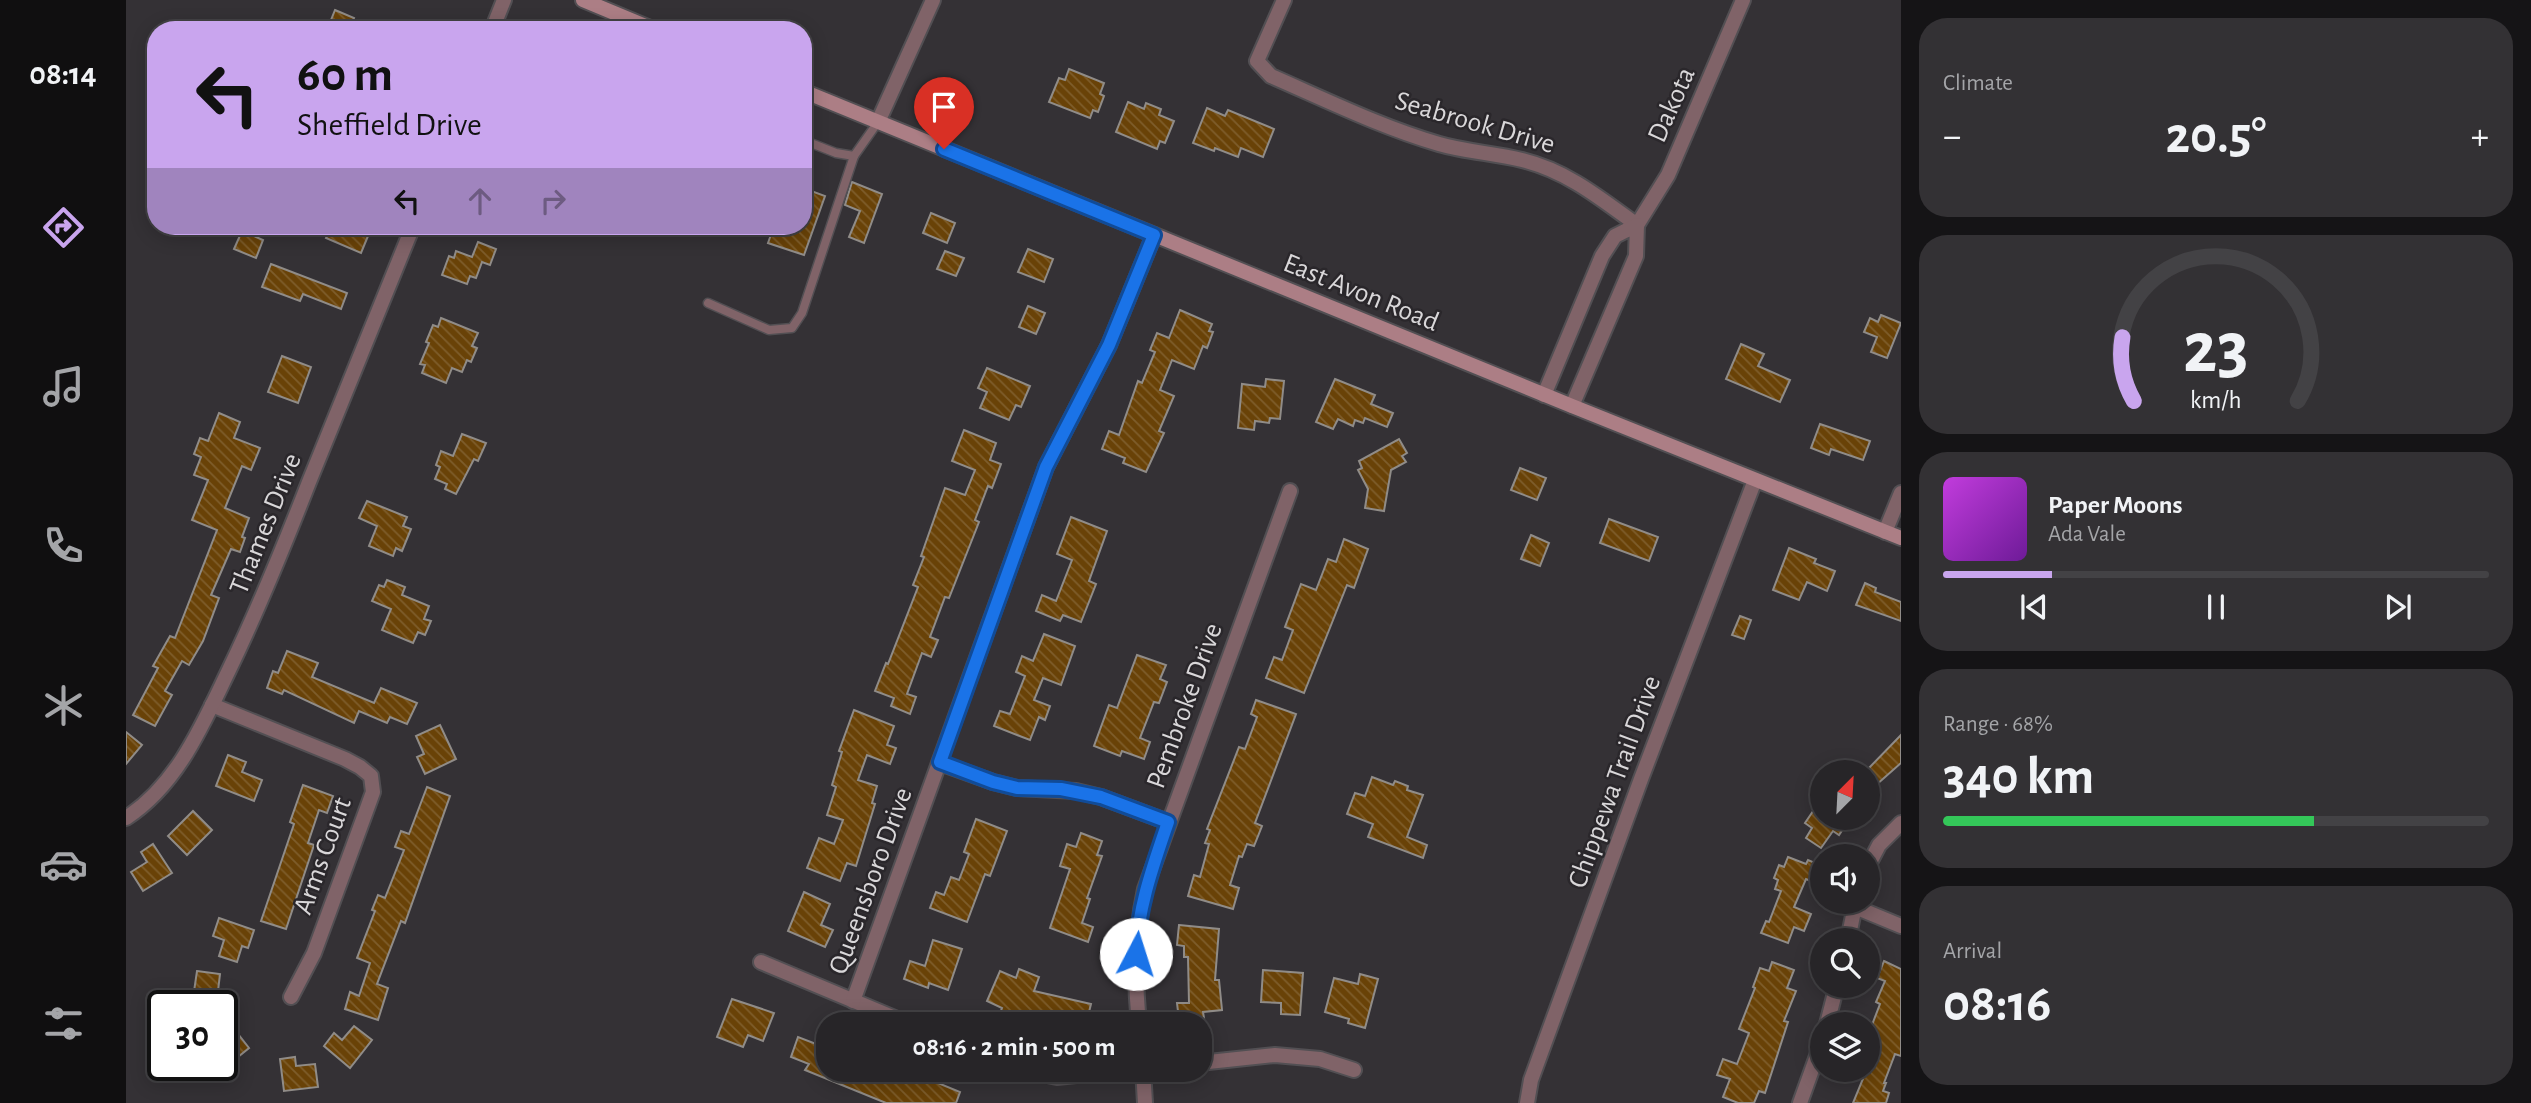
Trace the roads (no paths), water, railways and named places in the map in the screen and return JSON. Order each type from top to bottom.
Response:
[{"type":"main road","points":[[592,2],[634,21]]},
{"type":"main road","name":"East Avon Road","points":[[812,95],[1544,395],[1901,538]]},
{"type":"street","points":[[496,21],[504,0]]},
{"type":"street","points":[[878,122],[933,0]]},
{"type":"street","name":"Seabrook Drive","points":[[1284,0],[1257,61],[1271,76],[1411,135],[1442,145],[1522,160],[1555,170],[1583,185],[1637,225]]},
{"type":"street","name":"Dakota","points":[[1572,406],[1636,256],[1637,225],[1668,175],[1743,0]]},
{"type":"street","name":"Dakota","points":[[1544,395],[1602,256],[1615,236],[1637,225]]},
{"type":"street","name":"Thames Drive","points":[[126,818],[141,808],[167,781],[191,745],[212,705],[259,606],[409,235]]},
{"type":"street","name":"Queensboro Drive","points":[[853,1001],[1046,467],[1109,345],[1154,235]]},
{"type":"street","name":"Chippewa Trail Drive","points":[[1527,1103],[1531,1080],[1636,792],[1755,480]]},
{"type":"street","name":"Pembroke Drive","points":[[1138,1012],[1134,981],[1137,926],[1145,889],[1290,491]]},
{"type":"street","points":[[1885,531],[1901,493]]},
{"type":"street","name":"Arms Court","points":[[212,705],[345,759],[360,766],[371,776],[373,792],[361,827],[314,953],[291,996]]},
{"type":"street","points":[[940,762],[1017,788],[1076,791],[1101,797],[1168,822]]},
{"type":"street","points":[[1880,844],[1901,823]]},
{"type":"street","points":[[1876,914],[1901,926]]},
{"type":"street","points":[[761,962],[880,1012]]},
{"type":"street","points":[[1212,1062],[1275,1055],[1320,1059],[1354,1070]]},
{"type":"street","points":[[1800,1103],[1810,1075]]},
{"type":"street","points":[[1144,1082],[1145,1103]]},
{"type":"lane","points":[[708,303],[769,330],[792,328],[802,313],[854,156],[878,122]]},
{"type":"lane","points":[[812,144],[836,153],[854,156]]}]
